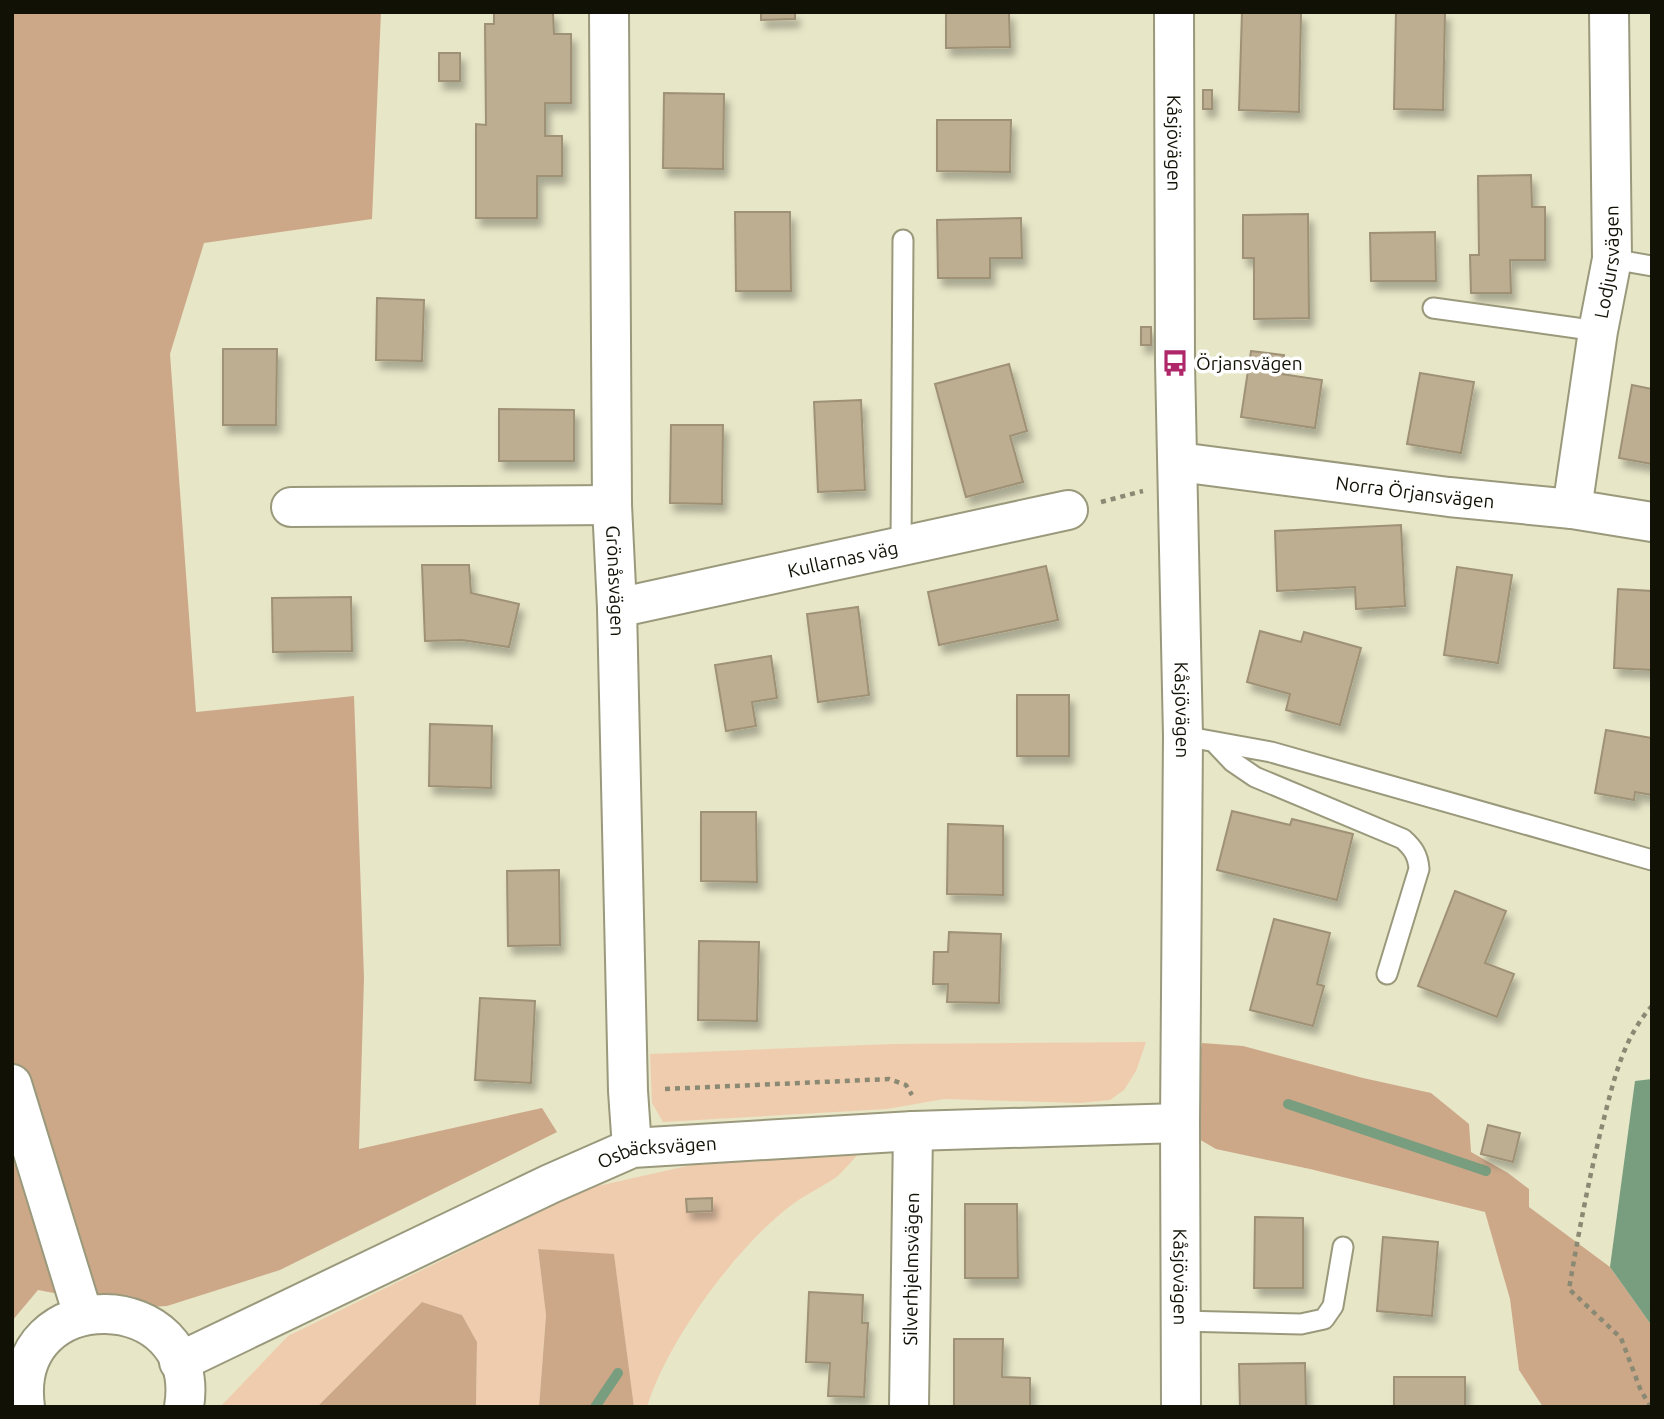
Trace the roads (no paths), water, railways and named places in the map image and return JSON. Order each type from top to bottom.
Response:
[{"type":"street","name":"Grönåsvägen","points":[[609,12],[612,505],[617,608],[628,1091],[632,1148]]},
{"type":"street","name":"Kåsjövägen","points":[[1174,12],[1175,363],[1179,476],[1199,739],[1180,1123],[1181,1407]]},
{"type":"street","name":"Lodjursvägen","points":[[1572,509],[1598,331],[1612,259],[1609,12]]},
{"type":"street","name":"Norra Örjansvägen","points":[[1179,476],[1449,497],[1572,509],[1652,522]]},
{"type":"street","points":[[291,507],[612,505]]},
{"type":"street","name":"Kullarnas väg","points":[[617,608],[1068,510]]},
{"type":"street","points":[[12,1084],[83,1315]]},
{"type":"street","name":"Osbäcksvägen","points":[[179,1362],[550,1184],[632,1148],[913,1131],[1180,1123]]},
{"type":"street","name":"Silverhjelmsvägen","points":[[909,1407],[913,1131]]},
{"type":"street","points":[[25,1407],[25,1379],[33,1355],[49,1334],[59,1326],[83,1315],[108,1312],[134,1318],[156,1331],[173,1350],[185,1387],[184,1407]]},
{"type":"lane","points":[[901,547],[903,240]]},
{"type":"lane","points":[[1612,259],[1652,266]]},
{"type":"lane","points":[[1433,308],[1598,331]]},
{"type":"lane","points":[[1199,739],[1271,752],[1652,860]]},
{"type":"lane","points":[[1199,739],[1255,777],[1403,839],[1413,848],[1419,869],[1387,974]]},
{"type":"lane","points":[[1180,1321],[1301,1324],[1324,1319],[1333,1306],[1343,1247]]},
{"type":"waterway","points":[[1288,1104],[1486,1171]]},
{"type":"waterway","points":[[595,1407],[618,1373]]},
{"type":"place","name":"Örjansvägen","points":[[1175,363]]}]
